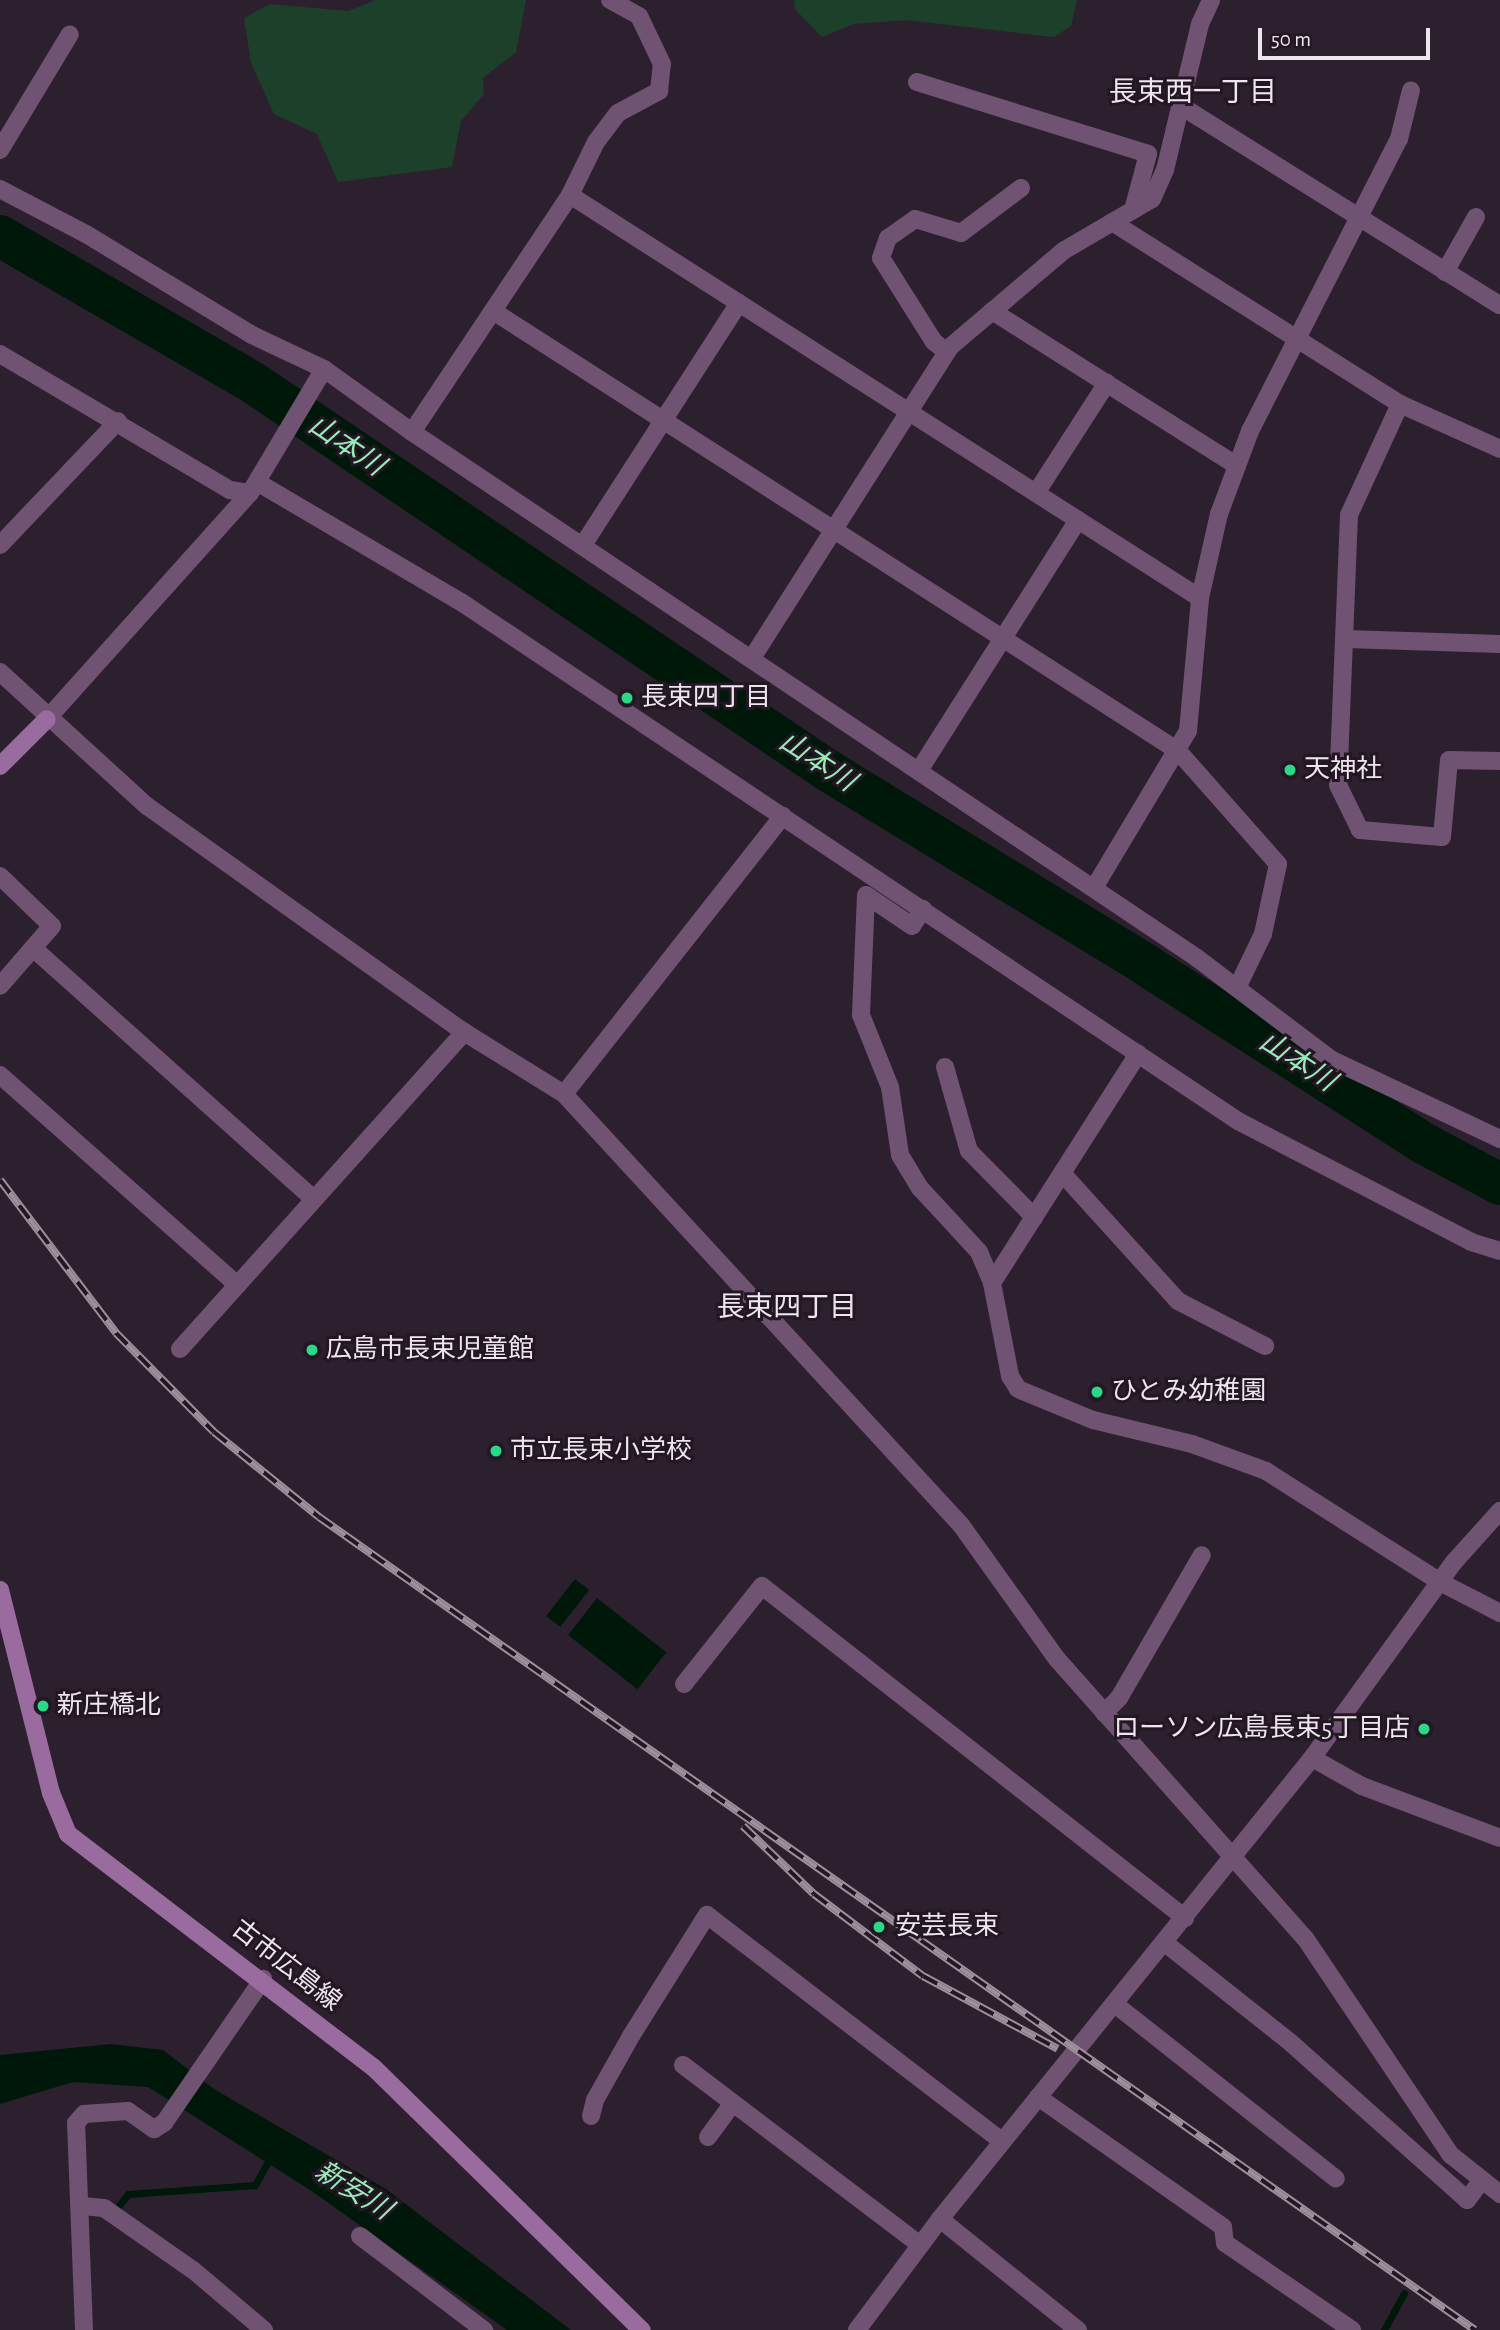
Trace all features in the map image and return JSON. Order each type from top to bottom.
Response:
[{"type":"main road","points":[[0,766],[47,719]]},
{"type":"main road","name":"古市広島線","points":[[0,1590],[51,1793],[68,1834],[264,1979],[396,2088],[642,2330]]},
{"type":"street","points":[[412,432],[570,195],[596,142],[618,113],[659,91],[662,64],[639,16],[610,0]]},
{"type":"street","points":[[752,658],[947,352],[1063,251],[1152,199],[1165,170],[1211,0]]},
{"type":"street","points":[[0,150],[70,34]]},
{"type":"street","points":[[917,82],[1147,154],[1133,210]]},
{"type":"street","points":[[1094,888],[1188,732],[1200,598],[1219,514],[1237,466],[1399,139],[1411,90]]},
{"type":"street","points":[[1181,106],[1500,305]]},
{"type":"street","points":[[947,352],[934,342],[881,258],[888,238],[915,219],[961,233],[1021,188]]},
{"type":"street","points":[[0,189],[86,234],[412,432],[920,769],[1237,988],[1332,1060],[1500,1139]]},
{"type":"street","points":[[570,195],[1200,598]]},
{"type":"street","points":[[1445,272],[1475,217]]},
{"type":"street","points":[[1112,222],[1297,343],[1401,404],[1500,449]]},
{"type":"street","points":[[583,545],[739,303]]},
{"type":"street","points":[[493,311],[835,528],[1178,751],[1278,864],[1262,934],[1237,988]]},
{"type":"street","points":[[992,311],[1237,466]]},
{"type":"street","points":[[0,355],[118,421],[230,491],[257,483],[461,602],[1238,1121],[1471,1242],[1500,1251]]},
{"type":"street","points":[[47,719],[257,483],[320,374]]},
{"type":"street","points":[[1036,493],[1107,383]]},
{"type":"street","points":[[1401,404],[1349,515],[1338,785],[1360,830],[1442,837],[1449,760],[1500,761]]},
{"type":"street","points":[[0,545],[118,421]]},
{"type":"street","points":[[920,769],[1078,520]]},
{"type":"street","points":[[1346,639],[1500,644]]},
{"type":"street","points":[[0,672],[47,719],[148,806],[464,1032],[564,1094],[961,1525],[1057,1659],[1231,1859],[1305,1938],[1451,2155],[1500,2194]]},
{"type":"street","points":[[564,1094],[783,816]]},
{"type":"street","points":[[0,876],[51,926],[0,986]]},
{"type":"street","points":[[922,909],[912,926],[866,895],[861,1015],[890,1087],[900,1155],[920,1188],[979,1252],[992,1283],[1010,1376],[1018,1389],[1093,1420],[1192,1444],[1266,1471],[1440,1582],[1500,1613]]},
{"type":"street","points":[[33,948],[313,1198]]},
{"type":"street","points":[[180,1349],[464,1032]]},
{"type":"street","points":[[992,1283],[1138,1054]]},
{"type":"street","points":[[945,1067],[969,1151],[1034,1217]]},
{"type":"street","points":[[0,1075],[237,1285]]},
{"type":"street","points":[[1062,1173],[1178,1301],[1265,1346]]},
{"type":"street","points":[[857,2330],[1002,2141],[1116,2005],[1312,1758],[1440,1582],[1500,1511]]},
{"type":"street","points":[[1104,1713],[1119,1698],[1202,1555]]},
{"type":"street","points":[[684,1684],[762,1586],[1185,1918]]},
{"type":"street","points":[[1312,1758],[1362,1786],[1500,1838]]},
{"type":"street","points":[[591,2116],[595,2100],[631,2036],[707,1915],[1002,2141]]},
{"type":"street","points":[[1165,1943],[1291,2043],[1467,2200],[1482,2180]]},
{"type":"street","points":[[83,2330],[82,2206],[76,2123],[84,2114],[128,2111],[154,2129],[164,2123],[264,1979]]},
{"type":"street","points":[[1116,2005],[1336,2179]]},
{"type":"street","points":[[683,2064],[920,2245]]},
{"type":"street","points":[[1038,2098],[1223,2227],[1225,2243],[1352,2330]]},
{"type":"street","points":[[708,2137],[733,2103]]},
{"type":"street","points":[[82,2206],[104,2208],[193,2270],[264,2330]]},
{"type":"street","points":[[940,2219],[1078,2330]]},
{"type":"street","points":[[360,2236],[484,2330]]},
{"type":"green space","points":[[376,0],[526,0],[516,52],[483,78],[484,94],[461,121],[452,167],[338,182],[317,134],[274,114],[251,63],[244,18],[270,4],[348,11]]},
{"type":"green space","points":[[794,0],[1077,0],[1071,26],[1054,37],[906,20],[853,24],[822,37],[795,9]]},
{"type":"water","points":[[575,1579],[589,1590],[560,1627],[546,1616]]},
{"type":"water","points":[[597,1598],[666,1652],[637,1689],[568,1635]]},
{"type":"water","name":"新安川","points":[[111,2044],[163,2050],[214,2089],[386,2189],[571,2330],[507,2330],[313,2192],[148,2087],[73,2082],[0,2104],[0,2055]]},
{"type":"waterway","name":"山本川","points":[[0,236],[252,382],[827,770],[1146,965],[1425,1144],[1500,1184]]},
{"type":"waterway","points":[[116,2209],[128,2194],[255,2185],[270,2158]]},
{"type":"waterway","points":[[1384,2330],[1404,2293]]},
{"type":"railway","points":[[0,1180],[116,1333],[214,1432],[319,1517],[1475,2330]]},
{"type":"railway","points":[[743,1826],[814,1894],[923,1976],[1058,2049]]},
{"type":"place","name":"長束四丁目","points":[[627,698]]},
{"type":"place","name":"天神社","points":[[1290,770]]},
{"type":"place","name":"広島市長束児童館","points":[[312,1350]]},
{"type":"place","name":"ひとみ幼稚園","points":[[1097,1392]]},
{"type":"place","name":"市立長束小学校","points":[[496,1451]]},
{"type":"place","name":"新庄橋北","points":[[43,1706]]},
{"type":"place","name":"ローソン広島長束5丁目店","points":[[1424,1729]]},
{"type":"place","name":"安芸長束","points":[[879,1927]]},
{"type":"district","name":"長束西一丁目","points":[[1193,93]]},
{"type":"district","name":"長束四丁目","points":[[787,1308]]}]
